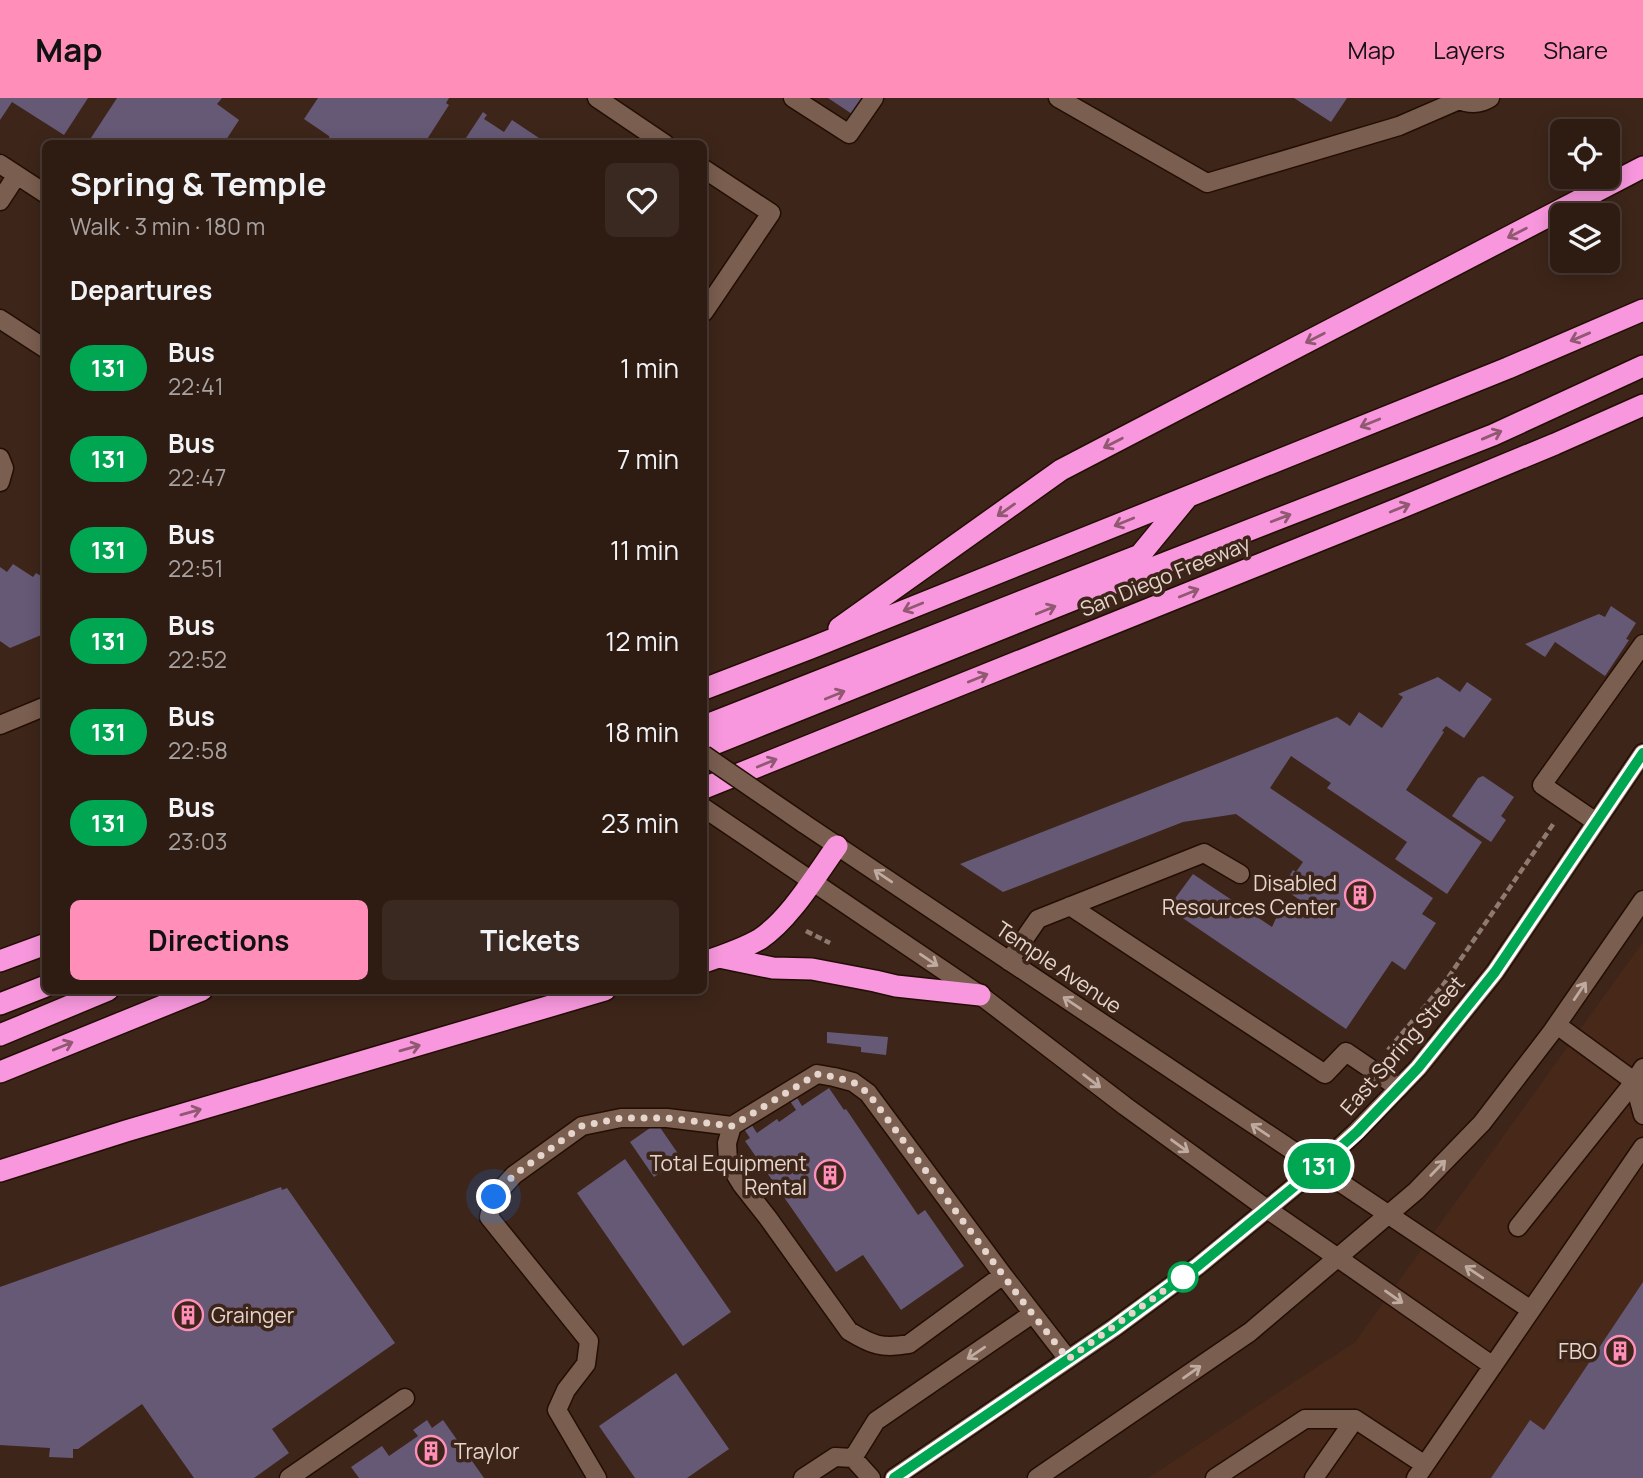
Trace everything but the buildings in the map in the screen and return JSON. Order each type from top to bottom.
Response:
[{"type":"highway","points":[[811,648],[1061,470],[1643,167]]},
{"type":"highway","points":[[707,688],[1188,497],[1643,310]]},
{"type":"highway","points":[[707,747],[1493,435],[1643,366]]},
{"type":"highway","name":"San Diego Freeway","points":[[707,787],[1413,502],[1643,405]]},
{"type":"highway","points":[[707,725],[1140,555],[1188,497]]},
{"type":"highway","points":[[711,960],[760,938],[789,912],[837,846]]},
{"type":"highway","points":[[0,961],[42,945]]},
{"type":"highway","points":[[711,960],[773,968],[813,969],[896,986],[980,995]]},
{"type":"highway","points":[[0,1004],[42,988]]},
{"type":"highway","points":[[0,1035],[98,994]]},
{"type":"highway","points":[[0,1072],[192,994]]},
{"type":"highway","points":[[0,1171],[126,1131],[591,994]]},
{"type":"main road","points":[[597,98],[659,140]]},
{"type":"main road","points":[[793,98],[849,134],[874,98]]},
{"type":"main road","points":[[1058,98],[1207,183],[1399,126],[1457,99],[1472,103],[1484,102],[1490,98]]},
{"type":"main road","points":[[0,164],[42,191]]},
{"type":"main road","points":[[707,171],[771,214],[707,308]]},
{"type":"main road","points":[[0,201],[18,176]]},
{"type":"main road","points":[[0,319],[42,346]]},
{"type":"main road","points":[[0,458],[4,468],[0,482]]},
{"type":"main road","points":[[1596,822],[1542,785],[1643,644]]},
{"type":"main road","points":[[0,725],[42,708]]},
{"type":"main road","name":"East Spring Street","points":[[894,1478],[1114,1328],[1198,1266],[1357,1132],[1418,1068],[1495,972],[1643,753]]},
{"type":"main road","name":"Temple Avenue","points":[[707,757],[1531,1310]]},
{"type":"main road","points":[[707,810],[980,995],[1125,1106],[1267,1209],[1493,1366]]},
{"type":"main road","points":[[1009,961],[1038,919],[1203,853],[1240,874]]},
{"type":"main road","points":[[1037,1478],[1250,1332],[1416,1191],[1482,1123],[1557,1025],[1643,900]]},
{"type":"main road","points":[[1070,906],[1325,1074],[1346,1052],[1399,1088]]},
{"type":"main road","points":[[1557,1025],[1640,1079]]},
{"type":"main road","points":[[597,1478],[557,1410],[565,1390],[586,1364],[589,1341],[489,1217],[494,1197],[514,1175],[582,1126],[621,1118],[667,1118],[732,1126],[817,1074],[853,1082],[868,1093],[1068,1359]]},
{"type":"main road","points":[[1640,1079],[1643,1115]]},
{"type":"main road","points":[[1518,1227],[1640,1079]]},
{"type":"main road","points":[[732,1126],[727,1143],[728,1162],[742,1185],[849,1331],[868,1343],[891,1347],[909,1344],[1003,1275]]},
{"type":"main road","points":[[1215,1478],[1305,1419],[1355,1419],[1421,1471],[1643,1147]]},
{"type":"main road","points":[[853,1458],[876,1421],[1032,1314]]},
{"type":"main road","points":[[289,1478],[405,1398]]},
{"type":"main road","points":[[1314,1478],[1355,1419]]},
{"type":"main road","points":[[803,1478],[835,1457],[853,1458],[871,1478]]},
{"type":"path","points":[[1371,1069],[1443,985],[1567,803]]},
{"type":"shaded area","points":[[1643,942],[1643,1478],[1148,1478],[1355,1342]]},
{"type":"bus line","name":"131","points":[[894,1478],[1114,1328],[1198,1266],[1357,1132],[1418,1068],[1495,972],[1643,753]]},
{"type":"place","name":"Disabled Resources Center","points":[[1360,895]]},
{"type":"place","name":"Total Equipment Rental","points":[[830,1175]]},
{"type":"place","name":"Grainger","points":[[188,1315]]},
{"type":"place","name":"FBO","points":[[1620,1351]]},
{"type":"place","name":"Traylor","points":[[431,1451]]},
{"type":"route","points":[[494,1197],[514,1175],[582,1126],[621,1118],[667,1118],[732,1126],[817,1074],[853,1082],[868,1093],[1068,1359],[1183,1277]]}]
